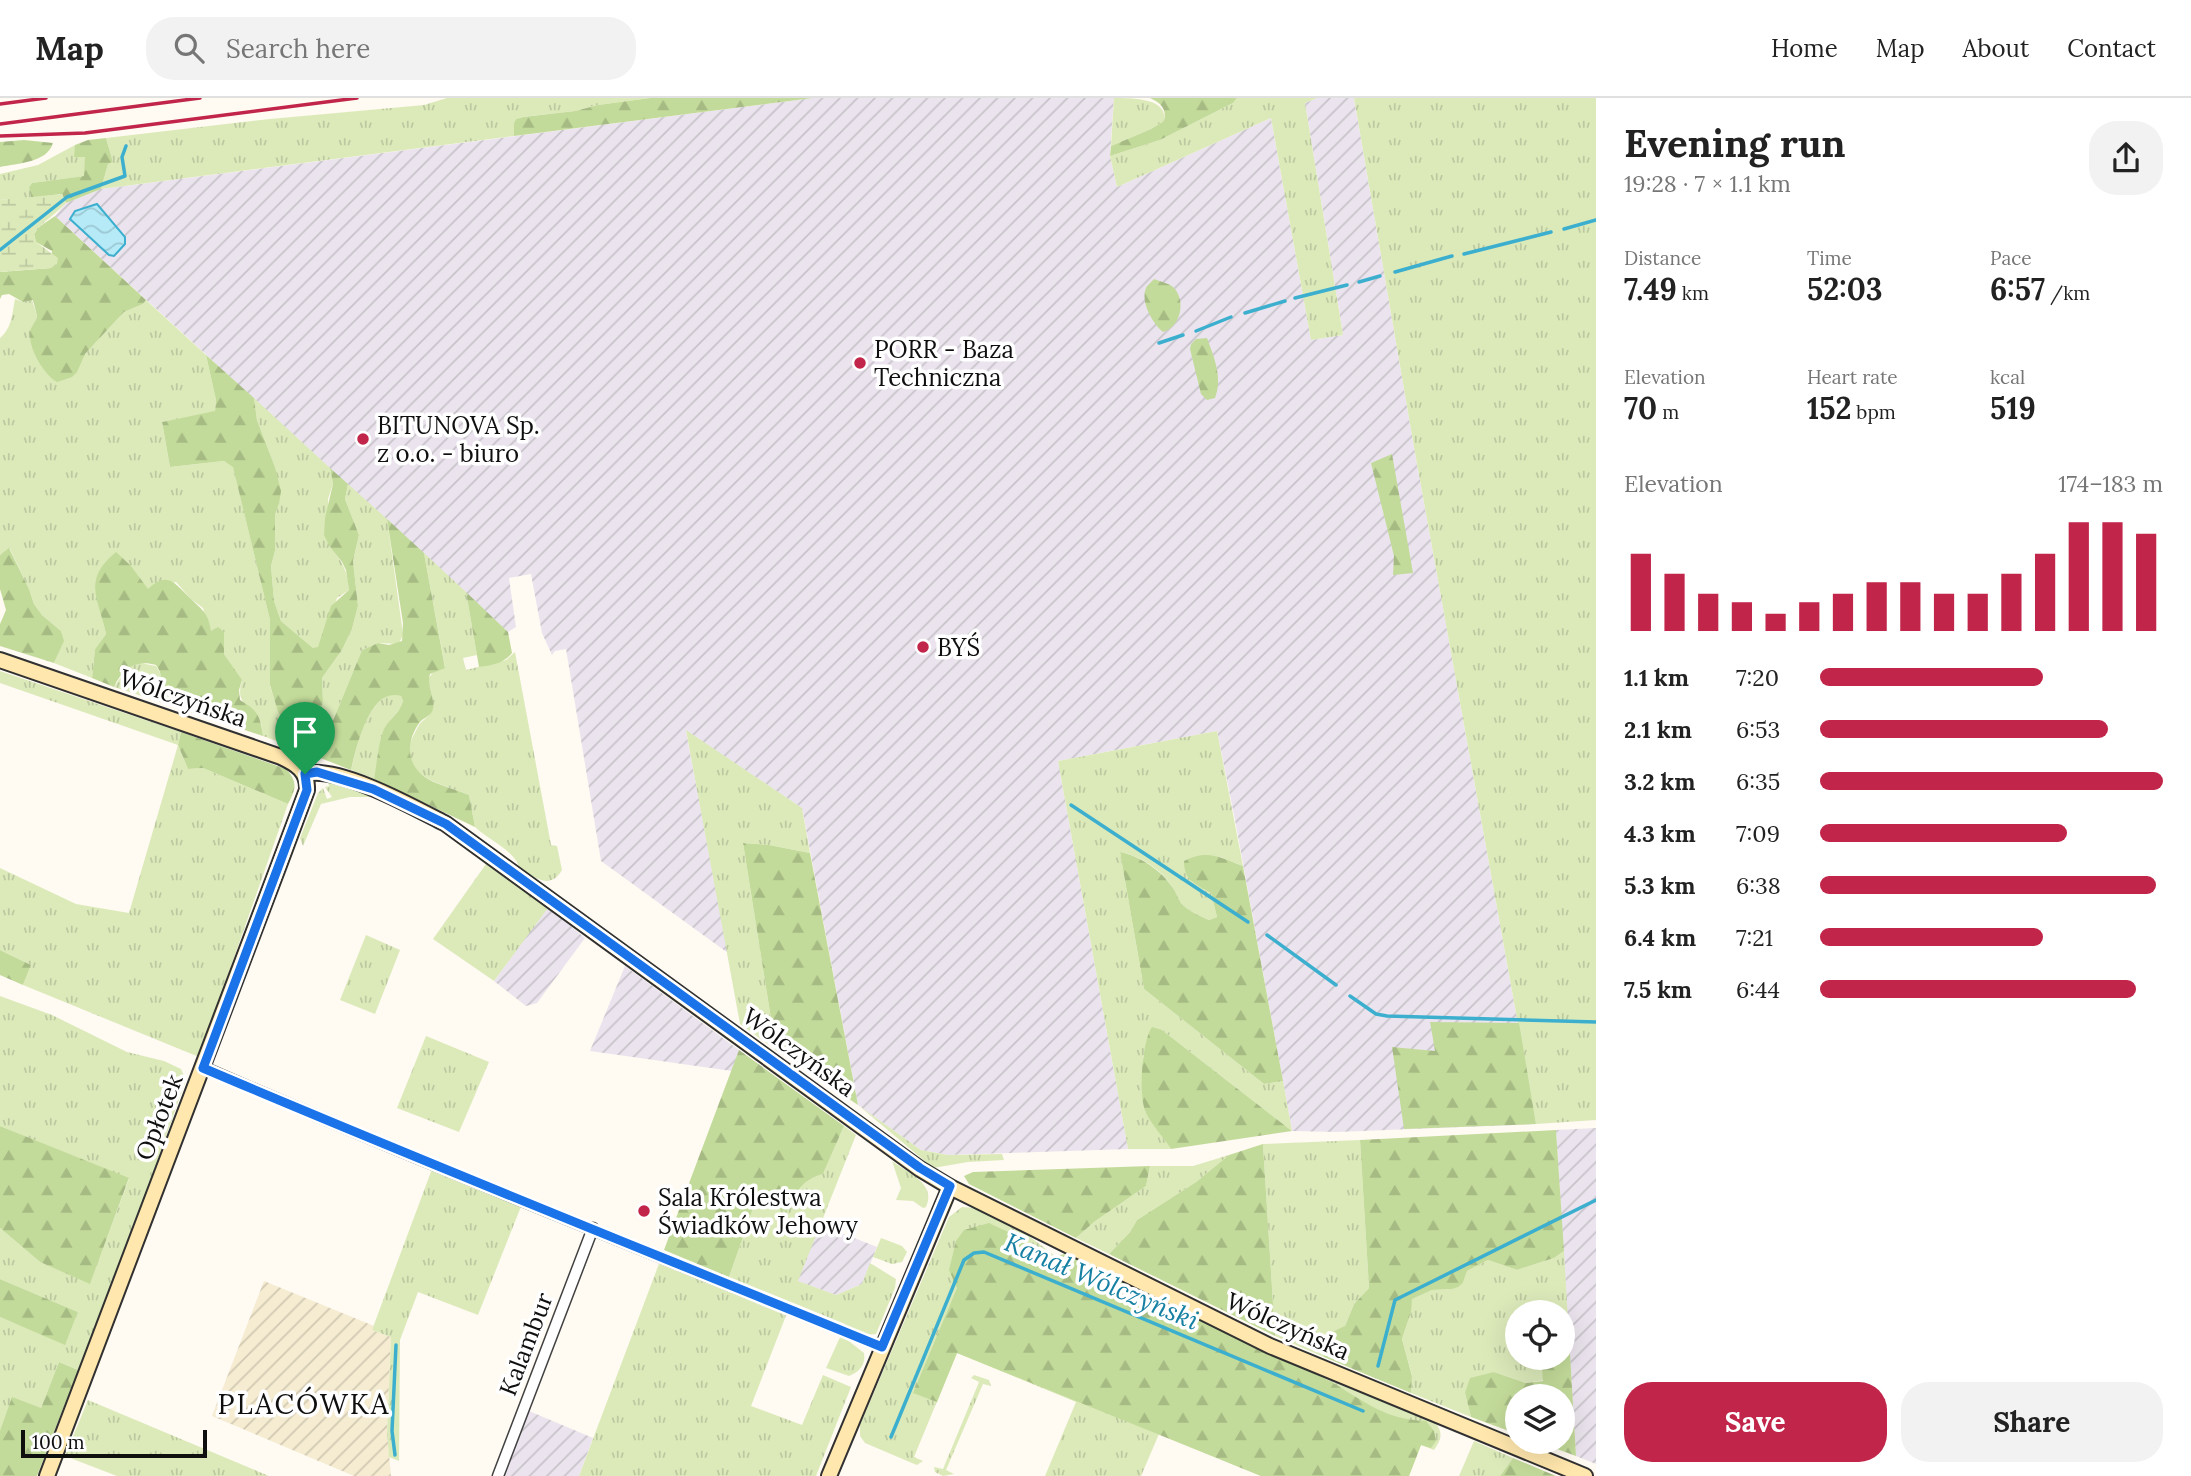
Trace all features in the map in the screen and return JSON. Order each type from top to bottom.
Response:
[{"type":"street","name":"Wólczyńska","points":[[0,660],[281,757],[295,764],[305,774],[328,773],[373,789],[446,824],[920,1168],[950,1186],[1270,1346],[1585,1476]]},
{"type":"street","name":"Opłotek","points":[[47,1476],[307,790],[305,774]]},
{"type":"street","points":[[203,1068],[454,1174],[882,1347]]},
{"type":"street","points":[[829,1476],[950,1186]]},
{"type":"street","name":"Kalambur","points":[[498,1476],[593,1228]]},
{"type":"shaded area","points":[[813,98],[1114,98],[1110,156],[1117,187],[1271,118],[1311,340],[1343,335],[1305,103],[1317,98],[1354,98],[1536,1124],[1337,1132],[1292,1131],[1217,731],[1058,761],[1128,1149],[948,1155],[921,1150],[858,1105],[802,808],[686,731],[728,953],[601,861],[566,649],[555,651],[552,655],[542,633],[531,574],[509,578],[516,627],[508,632],[55,216],[66,203],[101,189]]},
{"type":"shaded area","points":[[547,907],[585,938],[537,1003],[526,1006],[494,981]]},
{"type":"shaded area","points":[[625,966],[739,1050],[732,1071],[590,1051]]},
{"type":"shaded area","points":[[1596,1128],[1596,1464],[1576,1456],[1575,1384],[1572,1384],[1571,1370],[1575,1370],[1575,1300],[1566,1300],[1556,1130]]},
{"type":"shaded area","points":[[819,1224],[877,1247],[862,1284],[836,1295],[797,1281]]},
{"type":"shaded area","points":[[264,1281],[374,1326],[372,1330],[391,1337],[387,1432],[391,1476],[354,1476],[212,1416]]},
{"type":"shaded area","points":[[529,1411],[593,1438],[579,1476],[504,1476]]},
{"type":"green space","points":[[447,98],[650,98],[522,117],[514,123],[514,136],[101,189],[108,164],[113,162],[106,138],[424,105]]},
{"type":"green space","points":[[650,98],[813,98],[514,136],[514,123],[516,119],[523,117]]},
{"type":"green space","points":[[1114,98],[1139,99],[1155,104],[1164,113],[1164,121],[1111,146]]},
{"type":"green space","points":[[1150,98],[1237,98],[1233,103],[1160,140],[1110,156],[1111,146],[1164,121],[1165,113],[1162,107]]},
{"type":"green space","points":[[1237,98],[1317,98],[1305,103],[1343,335],[1311,340],[1271,118],[1117,187],[1110,156],[1160,140],[1233,103]]},
{"type":"green space","points":[[1354,98],[1596,98],[1596,1120],[1536,1124]]},
{"type":"green space","points":[[106,138],[113,162],[108,164],[101,189],[66,203],[62,194],[31,198],[29,187],[32,183],[84,176],[85,157],[74,157],[75,145]]},
{"type":"green space","points":[[24,140],[53,143],[45,155],[0,167],[0,142]]},
{"type":"green space","points":[[75,145],[75,157],[85,157],[85,176],[32,183],[29,187],[31,198],[0,200],[0,174],[38,165]]},
{"type":"green space","points":[[62,194],[66,203],[34,234],[36,242],[58,258],[57,264],[51,268],[0,272],[0,200]]},
{"type":"green space","points":[[55,216],[146,300],[124,312],[85,354],[72,377],[57,382],[42,367],[34,353],[30,338],[37,316],[33,300],[23,302],[9,294],[2,295],[0,299],[0,272],[51,268],[52,251],[36,242],[34,234]]},
{"type":"green space","points":[[1154,279],[1173,287],[1180,301],[1177,320],[1163,332],[1155,324],[1146,306],[1146,288]]},
{"type":"green space","points":[[15,299],[23,302],[32,300],[37,316],[30,339],[46,372],[85,354],[124,312],[146,300],[206,355],[216,400],[215,412],[162,422],[170,467],[224,461],[233,466],[270,620],[270,686],[278,711],[290,729],[290,746],[263,736],[260,721],[241,699],[242,681],[224,654],[223,632],[210,632],[203,608],[176,582],[148,590],[97,596],[106,634],[95,649],[92,678],[54,663],[63,642],[61,631],[42,615],[34,604],[10,549],[0,555],[0,338],[9,325]]},
{"type":"green space","points":[[1207,338],[1217,368],[1218,383],[1215,398],[1207,400],[1201,394],[1190,349],[1196,339]]},
{"type":"green space","points":[[206,355],[254,398],[257,420],[281,491],[275,515],[275,551],[271,566],[274,601],[281,621],[313,648],[318,647],[331,606],[349,590],[346,570],[324,535],[333,484],[330,468],[348,484],[345,499],[359,535],[353,561],[358,606],[352,629],[342,650],[322,678],[323,702],[308,753],[290,746],[290,729],[278,712],[270,685],[270,620],[233,467],[224,461],[170,467],[162,422],[215,411],[216,400]]},
{"type":"green space","points":[[254,398],[330,468],[333,484],[328,499],[330,547],[344,567],[349,590],[337,598],[318,648],[313,648],[281,621],[274,601],[271,566],[275,551],[275,515],[279,504],[275,467],[257,420]]},
{"type":"green space","points":[[1392,454],[1413,573],[1393,575],[1394,556],[1371,463]]},
{"type":"green space","points":[[348,484],[387,519],[403,634],[399,644],[378,643],[362,650],[318,757],[308,753],[323,702],[322,678],[342,650],[352,629],[358,606],[353,561],[359,535],[345,499]]},
{"type":"green space","points":[[387,519],[424,553],[445,668],[430,674],[433,708],[431,714],[420,722],[415,730],[410,745],[412,761],[428,779],[469,795],[475,827],[374,779],[382,735],[386,725],[402,705],[401,696],[390,695],[373,709],[361,734],[351,770],[318,757],[362,650],[378,643],[389,645],[402,641],[403,623]]},
{"type":"green space","points":[[9,548],[34,604],[42,615],[61,631],[64,641],[54,663],[0,646],[0,624],[6,610],[0,589],[0,555]]},
{"type":"green space","points":[[116,552],[131,566],[148,589],[161,580],[171,581],[204,612],[211,631],[218,627],[224,632],[224,654],[242,680],[240,700],[257,714],[263,736],[151,699],[161,678],[156,665],[142,663],[130,667],[114,687],[92,678],[95,649],[106,634],[95,590],[96,580],[105,562]]},
{"type":"green space","points":[[424,553],[466,592],[477,655],[463,658],[466,670],[506,660],[515,652],[551,845],[557,846],[562,870],[552,880],[541,880],[524,871],[506,850],[475,827],[469,795],[423,776],[411,762],[409,747],[419,725],[433,708],[428,679],[434,671],[445,667]]},
{"type":"green space","points":[[466,592],[508,632],[512,653],[501,662],[479,667]]},
{"type":"green space","points":[[140,663],[156,666],[159,671],[160,683],[151,699],[114,687],[127,668]]},
{"type":"green space","points":[[0,671],[181,732],[178,745],[0,683]]},
{"type":"green space","points":[[393,693],[401,696],[403,701],[386,726],[374,779],[351,770],[369,715],[383,698]]},
{"type":"green space","points":[[686,730],[802,808],[810,853],[743,843],[776,1050],[740,1024]]},
{"type":"green space","points":[[1217,731],[1243,866],[1220,857],[1192,882],[1211,893],[1217,917],[1209,920],[1184,906],[1168,881],[1157,870],[1136,857],[1120,852],[1144,989],[1264,1084],[1283,1081],[1292,1131],[1162,1030],[1143,1056],[1144,1099],[1145,1111],[1171,1149],[1128,1149],[1058,761]]},
{"type":"green space","points":[[181,732],[286,769],[295,786],[288,804],[203,768],[188,769],[178,745]]},
{"type":"green space","points":[[178,745],[188,769],[203,768],[288,804],[199,1057],[23,985],[31,965],[0,950],[0,868],[76,904],[129,913]]},
{"type":"green space","points":[[328,782],[370,797],[350,797],[321,804],[303,846],[300,838],[318,793],[323,788],[327,799],[332,797],[325,787],[329,786]]},
{"type":"green space","points":[[743,843],[810,853],[858,1105],[776,1050]]},
{"type":"green space","points":[[1120,852],[1150,865],[1168,881],[1184,906],[1209,920],[1217,917],[1211,893],[1188,878],[1184,861],[1207,855],[1243,866],[1283,1081],[1264,1084],[1144,989]]},
{"type":"green space","points":[[486,864],[548,908],[494,981],[433,939]]},
{"type":"green space","points":[[366,935],[400,950],[375,1014],[340,1000]]},
{"type":"green space","points":[[0,950],[31,965],[23,985],[0,975]]},
{"type":"green space","points":[[0,996],[52,1015],[127,1052],[164,1061],[181,1069],[186,1080],[78,1370],[59,1362],[41,1408],[0,1431],[0,1317],[65,1344],[78,1312],[0,1279],[0,1228],[40,1262],[90,1283],[129,1179],[0,1126]]},
{"type":"green space","points":[[1430,1022],[1519,1023],[1536,1124],[1404,1129],[1392,1047],[1435,1051]]},
{"type":"green space","points":[[1152,1027],[1162,1030],[1292,1131],[1171,1149],[1148,1118],[1142,1095],[1144,1056]]},
{"type":"green space","points":[[426,1036],[489,1062],[459,1132],[397,1108]]},
{"type":"green space","points":[[739,1050],[844,1126],[823,1174],[804,1184],[787,1212],[756,1200],[729,1277],[664,1250]]},
{"type":"green space","points":[[858,1105],[921,1150],[948,1155],[1002,1154],[1004,1160],[933,1168]]},
{"type":"green space","points":[[0,1126],[129,1178],[90,1284],[40,1262],[0,1228]]},
{"type":"green space","points":[[844,1126],[856,1135],[798,1281],[836,1295],[862,1284],[870,1263],[896,1279],[895,1288],[876,1334],[866,1335],[844,1327],[845,1324],[729,1277],[756,1200],[787,1211],[804,1184],[823,1174]]},
{"type":"green space","points":[[1556,1130],[1564,1251],[1554,1258],[1517,1270],[1488,1260],[1467,1271],[1463,1283],[1458,1287],[1432,1290],[1412,1299],[1411,1312],[1402,1339],[1412,1376],[1411,1393],[1324,1357],[1327,1337],[1345,1326],[1354,1304],[1369,1288],[1360,1140]]},
{"type":"green space","points":[[1360,1140],[1369,1288],[1354,1304],[1345,1326],[1324,1341],[1324,1357],[1275,1336],[1263,1144]]},
{"type":"green space","points":[[1263,1144],[1275,1336],[1109,1254],[1130,1232],[1137,1220],[1196,1182],[1229,1155]]},
{"type":"green space","points":[[1229,1155],[1196,1182],[1137,1220],[1130,1232],[1109,1254],[1076,1238],[1094,1222],[1146,1186],[1150,1166],[1193,1166]]},
{"type":"green space","points":[[892,1161],[924,1186],[928,1192],[926,1207],[923,1208],[913,1201],[896,1200],[901,1188]]},
{"type":"green space","points":[[1150,1166],[1146,1186],[1094,1222],[1076,1238],[969,1184],[964,1176],[973,1172]]},
{"type":"green space","points":[[432,1169],[522,1204],[478,1315],[418,1292],[400,1340],[399,1461],[389,1457],[387,1432],[391,1337],[372,1330]]},
{"type":"green space","points":[[962,1207],[987,1212],[1000,1218],[1055,1256],[1071,1253],[1323,1378],[1435,1422],[1441,1436],[1439,1442],[1434,1450],[1421,1445],[1409,1476],[1261,1476],[1159,1434],[1141,1476],[1045,1476],[1076,1402],[957,1353],[914,1457],[923,1461],[917,1465],[865,1443],[860,1436],[860,1425],[949,1217]]},
{"type":"green space","points":[[989,1223],[1046,1254],[1071,1253],[1320,1376],[1382,1411],[1410,1420],[1426,1421],[1434,1431],[1436,1441],[1431,1448],[1421,1445],[1409,1476],[1261,1476],[957,1353],[937,1402],[913,1393],[957,1288],[949,1270],[956,1241],[964,1230]]},
{"type":"green space","points":[[881,1238],[902,1246],[907,1252],[902,1262],[892,1264],[873,1257]]},
{"type":"green space","points":[[1564,1251],[1567,1300],[1505,1300],[1505,1370],[1543,1370],[1544,1380],[1526,1383],[1494,1372],[1465,1393],[1471,1417],[1411,1393],[1412,1375],[1402,1339],[1411,1312],[1411,1299],[1432,1290],[1451,1289],[1463,1283],[1467,1271],[1488,1260],[1517,1270],[1554,1258]]},
{"type":"green space","points":[[660,1261],[787,1313],[751,1406],[802,1425],[823,1375],[851,1387],[816,1476],[579,1476]]},
{"type":"green space","points":[[0,1279],[78,1312],[65,1345],[0,1317]]},
{"type":"green space","points":[[841,1335],[864,1353],[861,1368],[849,1376],[826,1368]]},
{"type":"green space","points":[[59,1362],[78,1370],[37,1476],[0,1476],[0,1431],[12,1397],[41,1408]]},
{"type":"green space","points":[[1542,1370],[1571,1370],[1572,1384],[1505,1384],[1505,1430],[1471,1417],[1465,1393],[1470,1378],[1494,1372],[1526,1383],[1543,1381]]},
{"type":"green space","points":[[974,1375],[989,1380],[991,1386],[983,1384],[946,1470],[954,1474],[943,1476],[935,1472],[934,1467],[943,1469],[979,1382],[971,1378]]},
{"type":"green space","points":[[88,1400],[269,1476],[117,1476],[65,1456]]},
{"type":"green space","points":[[1474,1441],[1513,1458],[1500,1476],[1459,1476]]},
{"type":"green space","points":[[1513,1458],[1556,1476],[1500,1476]]},
{"type":"water","points":[[97,204],[125,237],[125,244],[114,256],[109,255],[70,219],[75,211]]},
{"type":"waterway","points":[[0,250],[67,197],[125,176],[122,157],[126,146]]},
{"type":"waterway","points":[[1564,229],[1596,220]]},
{"type":"waterway","points":[[1464,254],[1551,232]]},
{"type":"waterway","points":[[1395,272],[1452,256]]},
{"type":"waterway","points":[[1359,282],[1380,276]]},
{"type":"waterway","points":[[1295,298],[1347,285]]},
{"type":"waterway","points":[[1245,313],[1285,301]]},
{"type":"waterway","points":[[1196,331],[1231,317]]},
{"type":"waterway","points":[[1159,343],[1183,335]]},
{"type":"waterway","points":[[1071,805],[1248,922]]},
{"type":"waterway","points":[[1267,935],[1336,985]]},
{"type":"waterway","points":[[1350,996],[1376,1014],[1387,1016],[1596,1022]]},
{"type":"waterway","name":"Kanał Wólczyński","points":[[1378,1366],[1395,1300],[1596,1200]]},
{"type":"waterway","name":"Kanał Wólczyński","points":[[891,1437],[964,1260],[974,1253],[984,1252],[1363,1411]]},
{"type":"waterway","points":[[395,1455],[392,1431],[396,1345]]},
{"type":"railway","points":[[0,104],[46,98]]},
{"type":"railway","points":[[0,124],[200,98]]},
{"type":"railway","points":[[0,136],[85,133],[357,98]]},
{"type":"place","name":"PORR - Baza Techniczna","points":[[860,363]]},
{"type":"place","name":"BITUNOVA Sp. z o.o. - biuro","points":[[363,439]]},
{"type":"place","name":"BYŚ","points":[[923,647]]},
{"type":"place","name":"Sala Królestwa Świadków Jehowy","points":[[644,1211]]},
{"type":"district","name":"PLACÓWKA","points":[[304,1404]]},
{"type":"route","points":[[328,773],[411,805],[446,824],[920,1168],[950,1186],[882,1347],[454,1174],[203,1068],[307,790],[305,774],[328,773]]}]
